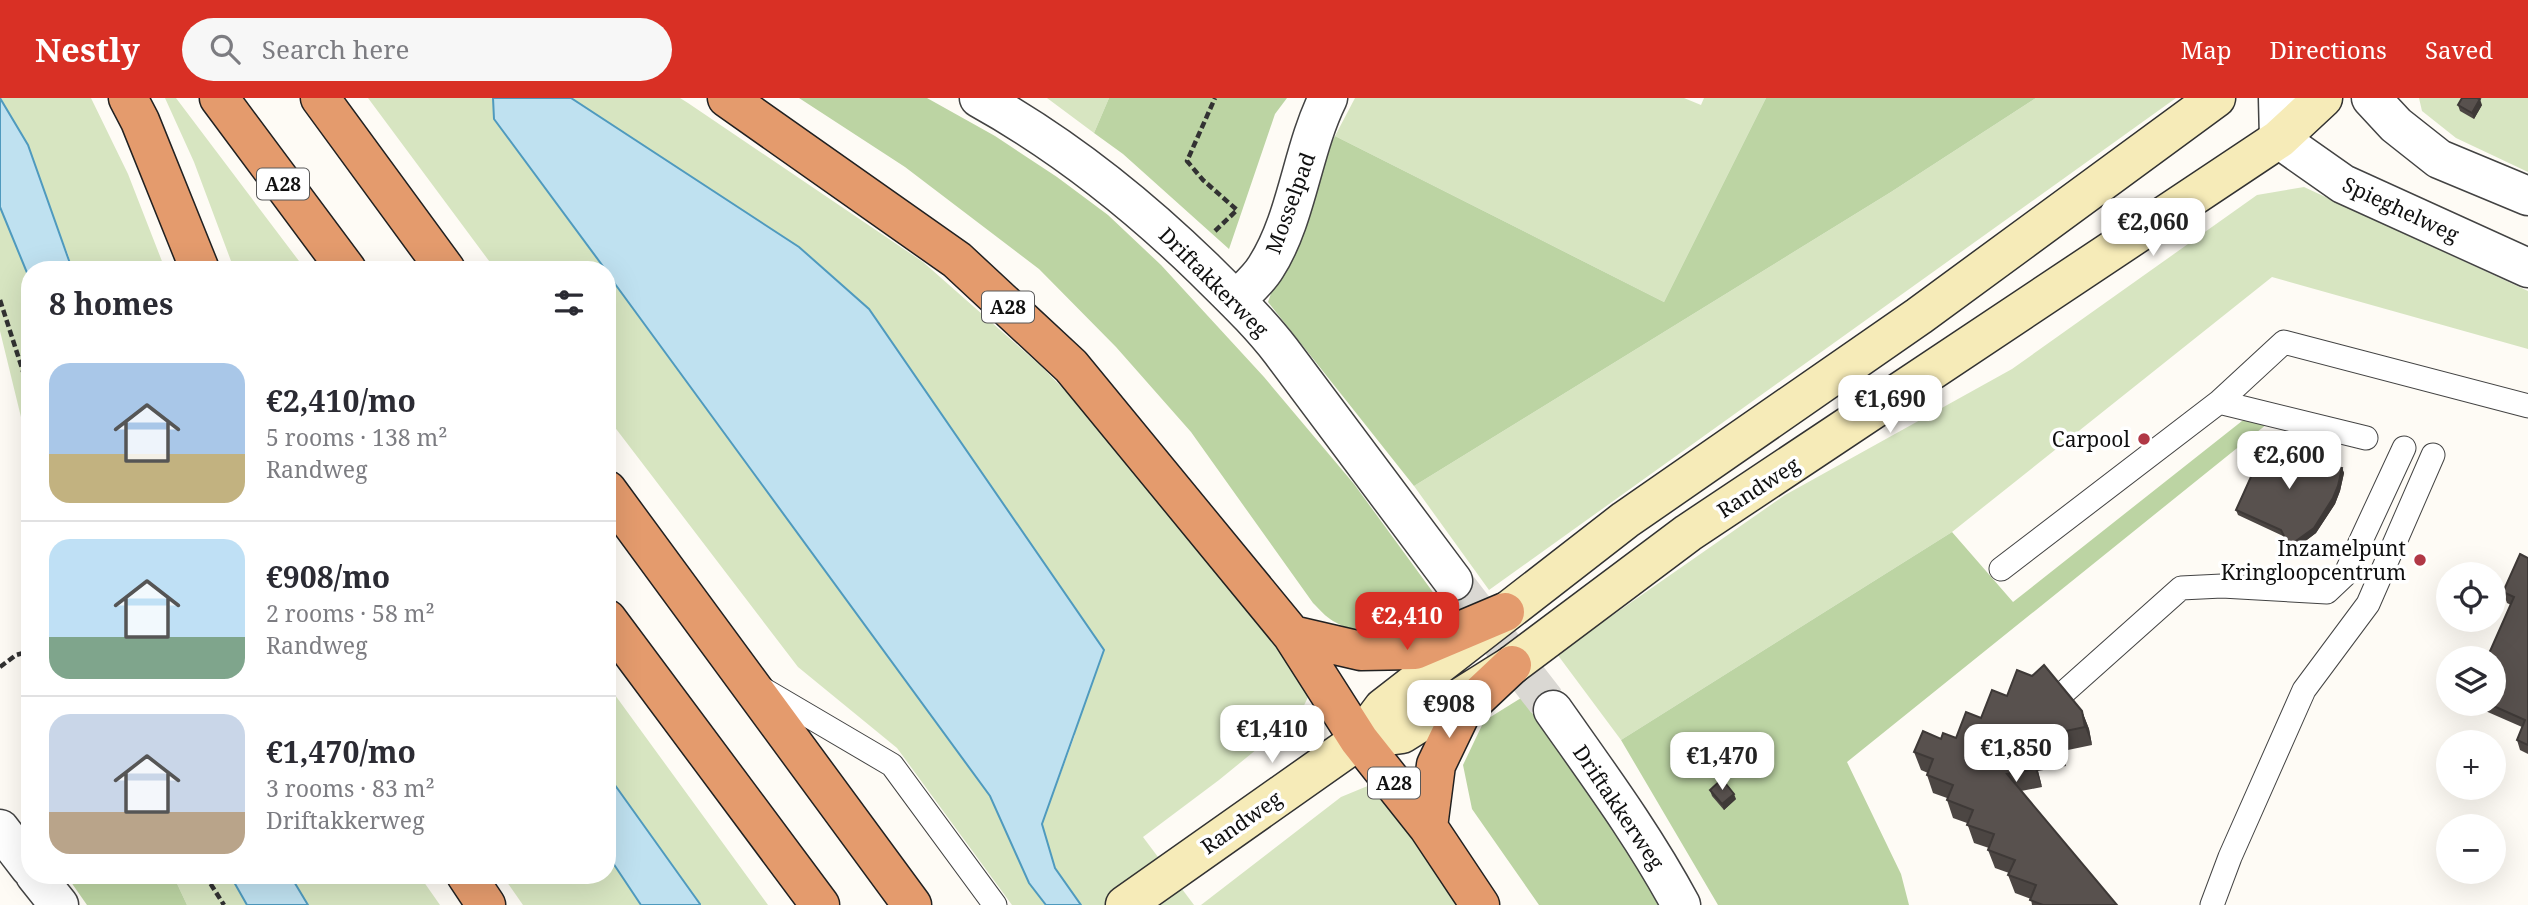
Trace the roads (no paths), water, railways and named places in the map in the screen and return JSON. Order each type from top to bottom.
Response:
[{"type":"highway","points":[[128,98],[140,121],[196,261]]},
{"type":"highway","name":"A28","points":[[219,98],[340,261]]},
{"type":"highway","points":[[320,98],[439,261]]},
{"type":"highway","name":"A28","points":[[727,98],[957,260],[1070,366],[1292,635],[1359,740],[1428,827],[1480,905]]},
{"type":"highway","points":[[616,502],[912,905]]},
{"type":"highway","points":[[1292,635],[1361,651],[1415,650],[1505,612]]},
{"type":"highway","points":[[616,631],[820,905]]},
{"type":"highway","name":"A28","points":[[1428,827],[1436,765],[1461,713],[1512,665]]},
{"type":"highway","points":[[472,884],[486,905]]},
{"type":"main road","name":"Randweg","points":[[1125,905],[1359,740],[1383,708],[1625,520],[1919,316],[2216,98]]},
{"type":"main road","name":"Randweg","points":[[1359,740],[1402,734],[1512,665],[1688,533],[2279,139],[2323,98]]},
{"type":"street","name":"Driftakkerweg","points":[[979,98],[1028,125],[1091,171],[1190,255],[1237,299],[1261,325],[1453,581]]},
{"type":"street","name":"Mosselpad","points":[[1237,299],[1266,268],[1282,236],[1328,98]]},
{"type":"street","points":[[2278,98],[2279,139]]},
{"type":"street","points":[[2371,98],[2396,125],[2439,159],[2528,196]]},
{"type":"street","name":"Spieghelweg","points":[[2279,139],[2343,184],[2528,268]]},
{"type":"street","name":"Driftakkerweg","points":[[1553,710],[1630,819],[1681,905]]},
{"type":"street","points":[[0,830],[21,857]]},
{"type":"street","points":[[42,884],[59,905]]},
{"type":"lane","points":[[2001,569],[2218,402],[2284,342],[2528,407]]},
{"type":"lane","points":[[2218,402],[2366,438]]},
{"type":"lane","points":[[2030,723],[2180,588],[2222,586],[2327,592],[2345,575],[2404,448]]},
{"type":"lane","points":[[2212,905],[2304,690],[2368,604],[2433,455]]},
{"type":"lane","points":[[746,679],[892,765],[995,905]]},
{"type":"water","points":[[0,98],[28,145],[69,261],[22,261],[0,207]]},
{"type":"water","points":[[493,98],[571,98],[799,247],[869,309],[1104,650],[1042,824],[1055,868],[1081,905],[1046,905],[1029,883],[990,796],[616,285],[616,261],[599,261],[494,119]]},
{"type":"water","points":[[616,787],[700,904],[641,905],[616,868]]},
{"type":"water","points":[[235,884],[295,884],[308,905],[247,905]]},
{"type":"tunnel","points":[[1453,581],[1553,710]]},
{"type":"place","name":"Carpool","points":[[2144,439]]},
{"type":"place","name":"Inzamelpunt Kringloopcentrum","points":[[2420,560]]}]
